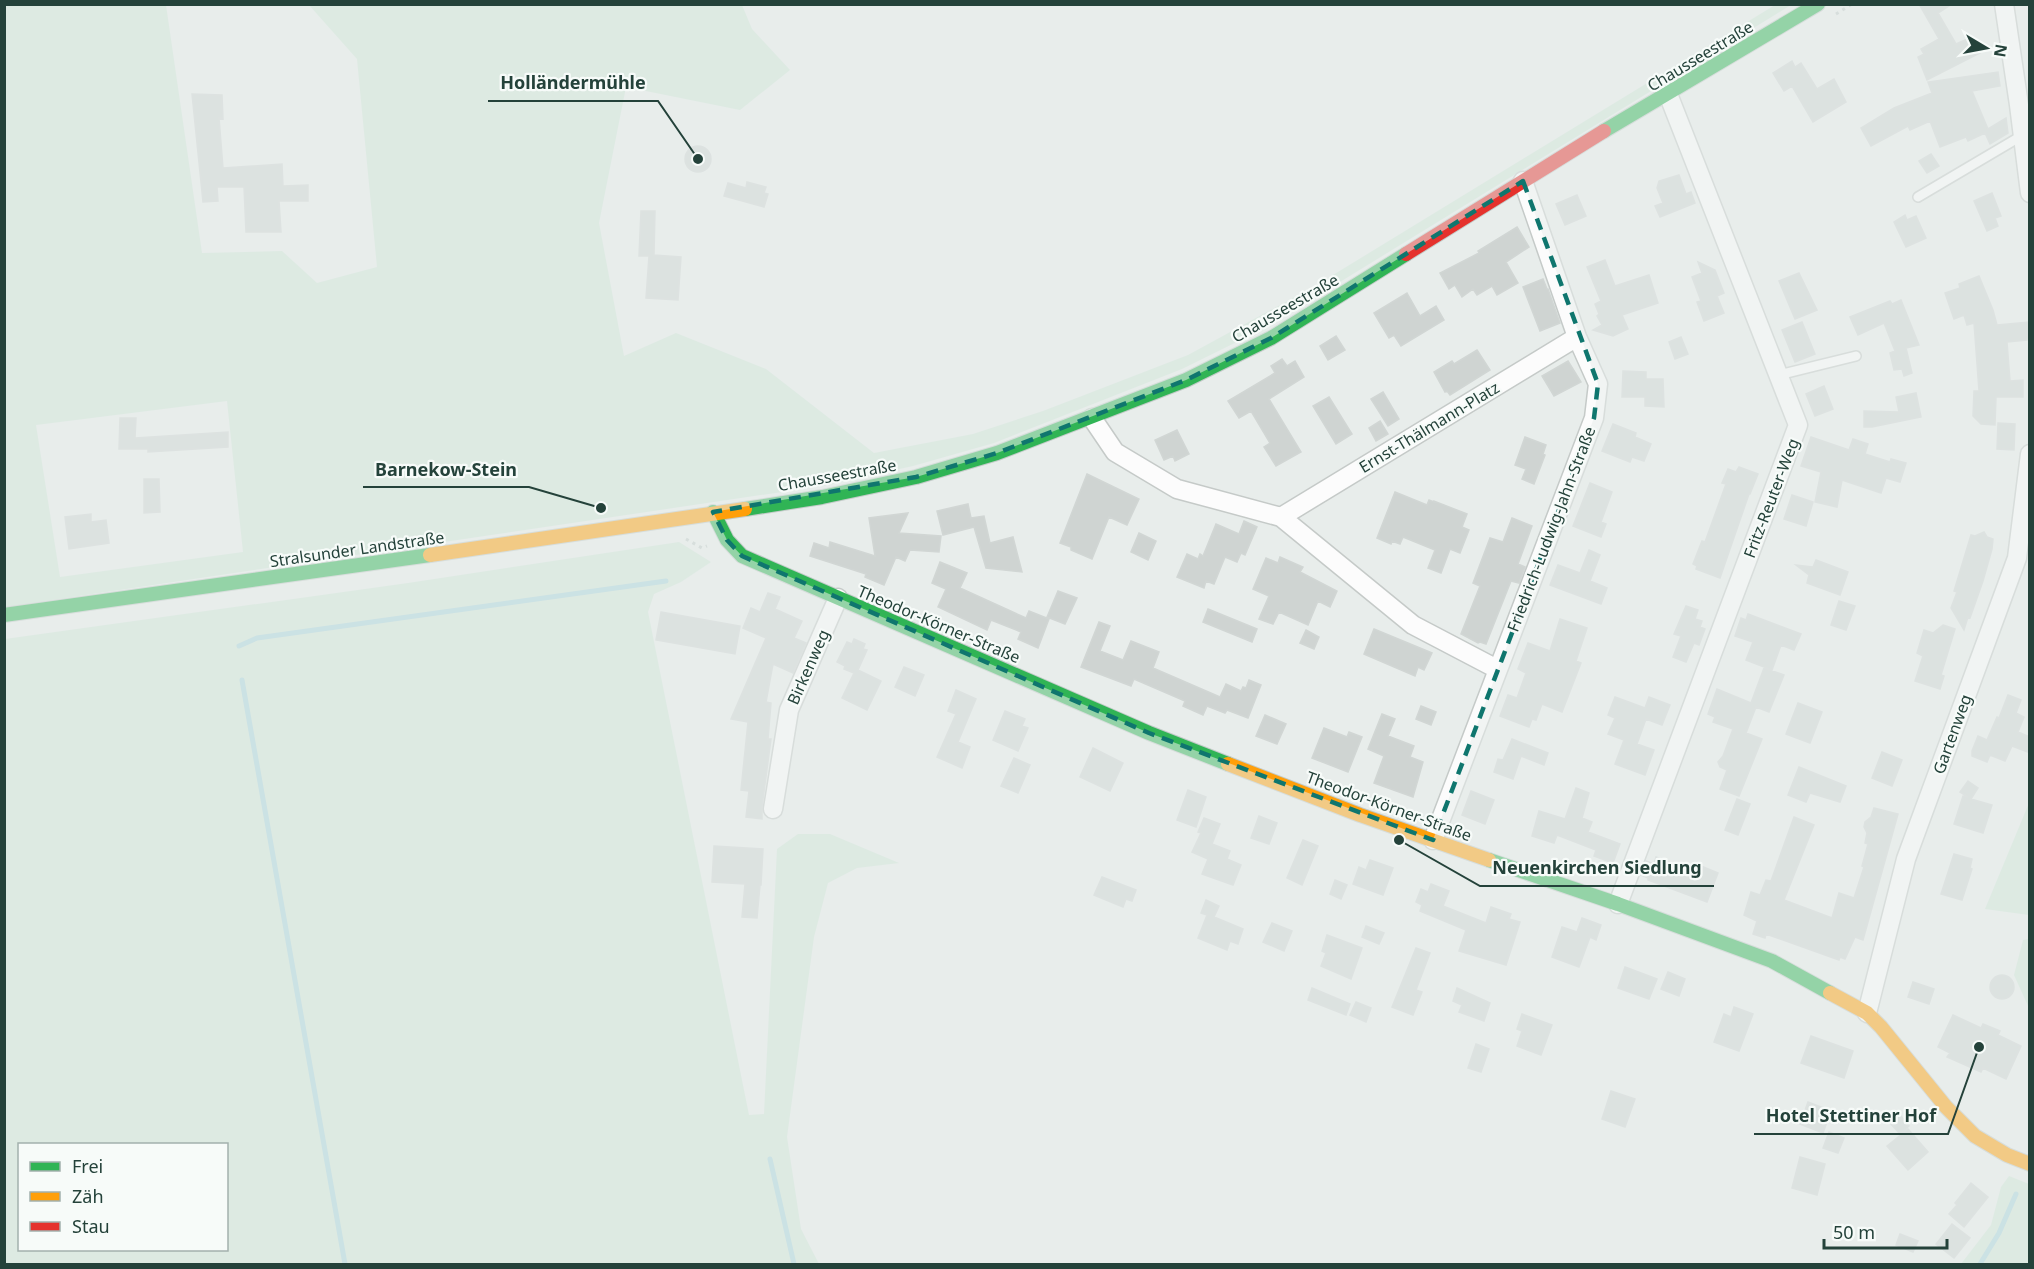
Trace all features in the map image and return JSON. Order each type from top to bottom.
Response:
[{"type":"main road","name":"Chausseestraße","points":[[714,512],[822,497],[916,477],[997,453],[1186,380],[1271,338],[1523,181],[1818,4]]},
{"type":"main road","name":"Theodor-Körner-Straße","points":[[714,512],[727,540],[742,556],[1149,733],[1360,815],[1618,904],[1772,961],[1867,1013],[1946,1107],[1975,1136],[2007,1155],[2030,1164]]},
{"type":"main road","name":"Stralsunder Landstraße","points":[[4,615],[604,531],[714,512]]},
{"type":"street","points":[[2004,4],[2024,101],[2023,135],[2030,194]]},
{"type":"street","name":"Fritz-Reuter-Weg","points":[[1618,904],[1798,425],[1668,94]]},
{"type":"street","name":"Friedrich-Ludwig-Jahn-Straße","points":[[1433,840],[1594,418],[1598,384],[1577,337],[1523,181]]},
{"type":"street","name":"Ernst-Thälmann-Platz","points":[[1281,517],[1577,337]]},
{"type":"street","points":[[1092,418],[1115,452],[1177,489],[1281,517],[1413,626],[1497,669]]},
{"type":"street","name":"Gartenweg","points":[[1867,1013],[1906,860],[2017,558],[2030,454]]},
{"type":"street","name":"Birkenweg","points":[[773,809],[789,710],[838,598]]},
{"type":"lane","points":[[1918,197],[2023,135]]},
{"type":"lane","points":[[1779,375],[1856,356]]},
{"type":"highlighted area","points":[[1523,181],[1598,384],[1594,418],[1433,840],[1149,733],[742,556],[727,540],[713,512],[916,477],[997,453],[1186,380],[1271,338]]},
{"type":"green space","points":[[4,5],[166,5],[202,253],[282,251],[317,283],[377,267],[357,59],[309,5],[742,5],[752,29],[790,70],[740,110],[626,87],[599,223],[624,356],[676,333],[766,369],[874,453],[973,434],[1043,411],[1188,355],[1315,286],[1775,5],[1791,5],[1265,328],[1182,369],[994,443],[913,466],[822,486],[5,607]],"holes":[[[227,401],[243,552],[60,577],[36,425]]]},
{"type":"green space","points":[[679,542],[711,562],[681,582],[654,594],[648,612],[749,1115],[764,1114],[777,849],[798,834],[830,834],[899,863],[857,868],[828,883],[814,937],[787,1137],[801,1229],[819,1264],[5,1264],[5,639],[408,583]]},
{"type":"green space","points":[[2029,803],[2029,915],[1985,909]]},
{"type":"green space","points":[[2030,939],[2029,1020],[2029,1008],[2014,975],[2023,940]]},
{"type":"green space","points":[[2009,1176],[2029,1184],[2029,1264],[1961,1264],[1991,1225],[2001,1187]]},
{"type":"building","points":[[1919,4],[1952,4],[1938,13],[1956,44],[1972,37],[1980,53],[1927,80],[1918,57],[1924,54],[1921,49],[1939,39]]},
{"type":"building","points":[[1792,61],[1795,67],[1801,63],[1817,89],[1834,79],[1846,102],[1813,122],[1792,86],[1784,91],[1773,73]]},
{"type":"building","points":[[1998,72],[2000,86],[1972,91],[1988,129],[2006,118],[2008,133],[1990,144],[1985,133],[1968,141],[1966,137],[1940,147],[1930,121],[1910,130],[1908,126],[1871,146],[1861,128],[1894,108],[1932,93],[1928,82]]},
{"type":"building","points":[[192,94],[222,95],[223,119],[219,118],[223,168],[282,164],[283,186],[308,185],[308,201],[279,201],[281,232],[246,232],[244,187],[217,187],[218,201],[203,202]]},
{"type":"building","points":[[698,146],[707,150],[711,159],[707,168],[698,172],[689,168],[685,159],[689,150]]},
{"type":"building","points":[[1931,154],[1939,166],[1927,173],[1919,161]]},
{"type":"building","points":[[1679,175],[1686,194],[1691,192],[1695,203],[1660,217],[1655,206],[1663,203],[1657,188],[1659,181]]},
{"type":"building","points":[[747,182],[766,187],[764,193],[768,194],[764,207],[724,196],[728,183],[746,188]]},
{"type":"building","points":[[1992,193],[2001,216],[1995,218],[1998,226],[1987,231],[1974,201]]},
{"type":"building","points":[[1577,195],[1586,216],[1565,225],[1556,204]]},
{"type":"building","points":[[641,211],[655,211],[654,255],[681,257],[678,300],[646,298],[649,256],[639,256]]},
{"type":"building","points":[[1905,215],[1907,220],[1916,216],[1926,238],[1906,247],[1894,222]]},
{"type":"building","points":[[1517,227],[1529,247],[1506,262],[1518,283],[1497,295],[1492,286],[1477,295],[1473,289],[1462,297],[1455,285],[1449,289],[1440,273],[1479,253],[1478,251]]},
{"type":"building","points":[[1605,260],[1615,286],[1649,275],[1658,303],[1622,315],[1628,329],[1613,336],[1593,330],[1602,325],[1597,316],[1599,314],[1595,304],[1601,301],[1587,267]]},
{"type":"building","points":[[1698,262],[1715,270],[1724,293],[1717,296],[1724,313],[1704,321],[1697,302],[1701,301],[1692,277],[1702,273]]},
{"type":"building","points":[[1799,273],[1817,310],[1795,319],[1779,281]]},
{"type":"building","points":[[1979,276],[1997,325],[2029,322],[2027,340],[2007,342],[2010,381],[2023,380],[2023,397],[1996,397],[1995,425],[1981,424],[1973,416],[1974,391],[1979,391],[1974,323],[1967,325],[1964,315],[1954,319],[1945,293],[1960,288],[1959,284]]},
{"type":"building","points":[[1543,279],[1560,323],[1540,331],[1523,287]]},
{"type":"building","points":[[1407,293],[1420,316],[1436,306],[1444,320],[1401,346],[1394,335],[1389,338],[1374,313]]},
{"type":"building","points":[[1901,300],[1919,345],[1906,348],[1912,373],[1904,376],[1902,369],[1894,370],[1890,353],[1895,351],[1884,323],[1858,335],[1850,317],[1890,301],[1892,304]]},
{"type":"building","points":[[1802,322],[1815,354],[1795,362],[1782,330]]},
{"type":"building","points":[[1336,336],[1345,350],[1328,360],[1320,346]]},
{"type":"building","points":[[1681,337],[1688,354],[1675,359],[1669,342]]},
{"type":"building","points":[[1477,350],[1490,370],[1450,395],[1447,391],[1445,392],[1434,372],[1452,361],[1454,364]]},
{"type":"building","points":[[1282,359],[1287,366],[1295,361],[1304,377],[1269,399],[1301,452],[1276,466],[1264,447],[1270,443],[1251,411],[1239,418],[1228,401],[1275,373],[1271,366]]},
{"type":"building","points":[[1568,361],[1581,382],[1554,396],[1542,376]]},
{"type":"building","points":[[1623,371],[1646,372],[1646,379],[1663,379],[1664,407],[1645,406],[1645,397],[1622,397]]},
{"type":"building","points":[[1824,386],[1833,409],[1815,416],[1806,394]]},
{"type":"building","points":[[1383,392],[1399,419],[1388,426],[1371,399]]},
{"type":"building","points":[[1916,393],[1921,417],[1864,427],[1864,411],[1899,412],[1896,397]]},
{"type":"building","points":[[1329,397],[1352,434],[1336,444],[1313,406]]},
{"type":"building","points":[[120,418],[136,418],[135,438],[228,432],[228,447],[148,452],[148,449],[119,449]]},
{"type":"building","points":[[1380,421],[1388,434],[1376,441],[1369,428]]},
{"type":"building","points":[[1998,423],[2015,424],[2014,450],[1997,449]]},
{"type":"building","points":[[1613,424],[1636,433],[1635,437],[1651,444],[1644,461],[1632,457],[1630,462],[1602,451]]},
{"type":"building","points":[[1177,430],[1189,454],[1175,461],[1173,456],[1164,460],[1155,440]]},
{"type":"building","points":[[1525,437],[1546,445],[1543,454],[1545,455],[1534,484],[1522,479],[1526,469],[1515,465]]},
{"type":"building","points":[[1811,437],[1849,450],[1853,439],[1868,444],[1865,454],[1890,462],[1891,459],[1906,463],[1900,482],[1886,478],[1881,493],[1842,480],[1837,507],[1815,502],[1821,472],[1801,466]]},
{"type":"building","points":[[1739,467],[1758,474],[1720,578],[1696,569],[1697,566],[1693,564],[1702,541],[1705,542],[1726,484],[1722,483],[1728,469],[1736,472]]},
{"type":"building","points":[[1087,474],[1139,499],[1127,525],[1109,517],[1092,559],[1060,543]]},
{"type":"building","points":[[144,479],[159,479],[160,512],[144,513]]},
{"type":"building","points":[[1590,483],[1612,492],[1601,522],[1606,524],[1601,537],[1573,526]]},
{"type":"building","points":[[1395,492],[1427,505],[1429,500],[1434,501],[1467,514],[1462,527],[1469,530],[1460,553],[1450,549],[1441,573],[1428,568],[1435,550],[1403,537],[1400,544],[1392,541],[1391,544],[1377,538]]},
{"type":"building","points":[[1792,495],[1813,502],[1806,526],[1784,519]]},
{"type":"building","points":[[968,504],[971,518],[984,516],[990,543],[1013,537],[1022,572],[986,568],[974,527],[943,535],[937,511]]},
{"type":"building","points":[[908,513],[899,533],[941,536],[939,552],[910,550],[905,561],[896,557],[884,585],[865,577],[866,574],[810,556],[814,543],[829,548],[830,542],[875,556],[869,518]]},
{"type":"building","points":[[91,514],[91,522],[106,520],[109,543],[69,549],[65,517]]},
{"type":"building","points":[[1512,518],[1532,526],[1518,564],[1525,567],[1519,583],[1511,581],[1486,644],[1478,643],[1461,634],[1480,586],[1473,583],[1490,538],[1503,542]]},
{"type":"building","points":[[1244,521],[1257,527],[1245,555],[1241,553],[1237,562],[1225,557],[1214,584],[1206,581],[1204,588],[1177,577],[1187,554],[1198,559],[1200,554],[1203,556],[1216,524],[1239,534]]},
{"type":"building","points":[[1984,532],[1987,537],[1993,539],[1992,549],[1983,581],[1964,630],[1951,608],[1957,592],[1954,591],[1971,535],[1975,536]]},
{"type":"building","points":[[1139,533],[1156,541],[1148,560],[1131,552]]},
{"type":"building","points":[[1589,550],[1600,555],[1590,581],[1607,588],[1601,604],[1550,585],[1558,565],[1580,573]]},
{"type":"building","points":[[1280,557],[1303,567],[1300,572],[1337,591],[1330,607],[1318,601],[1308,625],[1279,612],[1273,624],[1259,619],[1269,596],[1253,589],[1266,558],[1278,563]]},
{"type":"building","points":[[1816,560],[1848,572],[1840,595],[1807,583],[1809,575],[1796,565],[1813,567]]},
{"type":"building","points":[[940,562],[967,573],[960,588],[1026,618],[1029,611],[1049,619],[1038,648],[1018,639],[1021,632],[991,620],[987,630],[938,607],[946,589],[932,583]]},
{"type":"building","points":[[1058,591],[1077,598],[1065,624],[1047,617]]},
{"type":"building","points":[[768,593],[780,597],[775,609],[802,621],[794,638],[806,643],[793,673],[773,664],[766,702],[771,703],[768,739],[771,739],[762,819],[746,817],[749,791],[741,790],[748,722],[731,719],[766,638],[743,628],[751,608],[760,612]]},
{"type":"building","points":[[1839,601],[1855,606],[1846,630],[1831,625]]},
{"type":"building","points":[[1686,606],[1698,610],[1695,619],[1702,621],[1700,627],[1705,629],[1699,645],[1694,643],[1686,662],[1673,657],[1681,636],[1674,634]]},
{"type":"building","points":[[1208,609],[1257,629],[1252,642],[1203,622]]},
{"type":"building","points":[[661,612],[740,626],[735,654],[656,640]]},
{"type":"building","points":[[1748,614],[1801,634],[1794,650],[1781,645],[1772,670],[1746,660],[1753,642],[1735,636],[1741,618],[1746,620]]},
{"type":"building","points":[[1560,619],[1587,628],[1576,661],[1581,663],[1562,712],[1542,704],[1536,720],[1532,719],[1529,727],[1500,716],[1508,695],[1517,698],[1526,673],[1518,669],[1528,643],[1550,651]]},
{"type":"building","points":[[1099,622],[1110,626],[1100,651],[1123,660],[1131,641],[1159,652],[1153,668],[1220,697],[1226,684],[1241,691],[1243,687],[1246,688],[1249,680],[1261,685],[1248,718],[1207,706],[1203,715],[1183,706],[1185,701],[1134,679],[1131,686],[1081,667]]},
{"type":"building","points":[[1943,625],[1955,629],[1941,675],[1944,676],[1940,689],[1915,681],[1923,656],[1917,653],[1924,630],[1933,633]]},
{"type":"building","points":[[1374,629],[1432,653],[1424,670],[1418,667],[1415,676],[1364,654]]},
{"type":"building","points":[[1306,630],[1319,637],[1314,649],[1300,643]]},
{"type":"building","points":[[854,639],[865,644],[863,649],[867,650],[858,670],[881,681],[867,710],[842,698],[854,673],[844,669],[845,666],[837,662],[847,642],[852,644]]},
{"type":"building","points":[[904,667],[924,675],[915,696],[895,687]]},
{"type":"building","points":[[1764,668],[1784,675],[1769,712],[1756,707],[1746,733],[1762,739],[1739,796],[1720,789],[1727,770],[1720,767],[1718,762],[1723,756],[1733,729],[1713,722],[1715,717],[1708,714],[1717,689],[1751,703]]},
{"type":"building","points":[[956,690],[976,699],[958,742],[970,747],[962,768],[937,757],[956,714],[948,711]]},
{"type":"building","points":[[2008,695],[2021,700],[2016,713],[2024,717],[2018,732],[2030,737],[2030,753],[2012,746],[2005,761],[1990,755],[1987,762],[1972,756],[1978,736],[1987,740]]},
{"type":"building","points":[[1615,697],[1645,708],[1649,697],[1670,705],[1662,725],[1646,719],[1637,744],[1654,750],[1645,775],[1615,764],[1624,740],[1608,734],[1615,718],[1608,715]]},
{"type":"building","points":[[1798,703],[1822,712],[1810,743],[1786,734]]},
{"type":"building","points":[[1421,706],[1436,712],[1431,725],[1416,719]]},
{"type":"building","points":[[1005,711],[1025,719],[1022,726],[1028,728],[1018,751],[993,740]]},
{"type":"building","points":[[1382,714],[1395,719],[1388,736],[1414,746],[1410,757],[1423,762],[1413,797],[1374,783],[1384,756],[1368,749]]},
{"type":"building","points":[[1265,715],[1286,724],[1277,744],[1256,736]]},
{"type":"building","points":[[1324,728],[1347,737],[1349,732],[1362,737],[1348,772],[1312,758]]},
{"type":"building","points":[[1512,739],[1548,753],[1544,765],[1521,756],[1513,779],[1494,772],[1498,759],[1503,760]]},
{"type":"building","points":[[1093,748],[1123,763],[1110,791],[1080,777]]},
{"type":"building","points":[[1882,752],[1902,760],[1892,786],[1872,778]]},
{"type":"building","points":[[1014,758],[1030,765],[1018,793],[1001,786]]},
{"type":"building","points":[[1799,767],[1846,786],[1840,802],[1810,793],[1806,802],[1788,795]]},
{"type":"building","points":[[1968,781],[1978,788],[1971,799],[1992,805],[1983,833],[1954,824],[1963,796],[1968,797],[1960,792]]},
{"type":"building","points":[[1576,788],[1589,793],[1582,818],[1592,822],[1588,832],[1620,844],[1613,863],[1594,856],[1596,850],[1557,835],[1554,843],[1532,836],[1539,811],[1565,819]]},
{"type":"building","points":[[1188,790],[1206,797],[1196,827],[1177,820]]},
{"type":"building","points":[[1471,791],[1494,800],[1485,824],[1462,815]]},
{"type":"building","points":[[1737,799],[1750,804],[1738,835],[1725,830]]},
{"type":"building","points":[[1874,808],[1898,814],[1863,940],[1855,937],[1845,959],[1840,957],[1839,960],[1766,934],[1765,938],[1753,934],[1757,921],[1744,915],[1751,892],[1760,895],[1766,880],[1771,881],[1794,817],[1814,825],[1784,900],[1832,918],[1839,893],[1854,898],[1864,867],[1862,866],[1868,844],[1865,843],[1867,833],[1864,827],[1865,822],[1871,817]]},
{"type":"building","points":[[1259,816],[1277,823],[1269,844],[1251,838]]},
{"type":"building","points":[[1204,818],[1220,824],[1212,844],[1230,851],[1227,859],[1241,865],[1233,885],[1202,874],[1208,859],[1192,852],[1201,833],[1198,832]]},
{"type":"building","points":[[1303,840],[1318,846],[1302,885],[1287,878]]},
{"type":"building","points":[[714,846],[763,849],[757,918],[742,917],[745,884],[712,882]]},
{"type":"building","points":[[1954,854],[1972,859],[1970,868],[1972,869],[1962,900],[1941,894]]},
{"type":"building","points":[[1656,857],[1698,873],[1701,866],[1718,873],[1707,902],[1648,880],[1641,875],[1646,861],[1654,864]]},
{"type":"building","points":[[1370,860],[1393,868],[1383,895],[1353,884],[1359,867],[1366,870]]},
{"type":"building","points":[[1102,877],[1136,890],[1132,901],[1126,899],[1123,907],[1094,895]]},
{"type":"building","points":[[1335,880],[1347,885],[1341,899],[1330,894]]},
{"type":"building","points":[[1431,884],[1449,891],[1443,906],[1486,923],[1491,907],[1511,914],[1509,919],[1520,922],[1506,965],[1459,951],[1466,930],[1420,911],[1422,905],[1416,902],[1421,889],[1428,892]]},
{"type":"building","points":[[1206,900],[1219,906],[1214,917],[1243,929],[1238,944],[1230,941],[1227,950],[1198,938],[1207,915],[1201,913]]},
{"type":"building","points":[[1582,918],[1601,925],[1596,940],[1590,937],[1579,967],[1552,957],[1562,927],[1577,932]]},
{"type":"building","points":[[1272,923],[1292,931],[1284,951],[1263,942]]},
{"type":"building","points":[[1366,926],[1384,933],[1379,944],[1362,937]]},
{"type":"building","points":[[1327,935],[1362,948],[1351,979],[1321,966],[1326,953],[1322,951]]},
{"type":"building","points":[[1416,948],[1430,953],[1416,990],[1422,992],[1413,1015],[1392,1007]]},
{"type":"building","points":[[1625,967],[1657,979],[1649,999],[1618,988]]},
{"type":"building","points":[[1668,972],[1685,979],[1679,996],[1661,989]]},
{"type":"building","points":[[2002,975],[2010,979],[2014,987],[2010,995],[2002,999],[1994,995],[1990,987],[1994,979]]},
{"type":"building","points":[[1913,982],[1934,989],[1929,1004],[1908,997]]},
{"type":"building","points":[[1312,988],[1350,1004],[1346,1015],[1308,1000]]},
{"type":"building","points":[[1457,988],[1490,1003],[1484,1021],[1459,1012],[1462,1005],[1453,1001]]},
{"type":"building","points":[[1356,1002],[1371,1008],[1366,1022],[1350,1015]]},
{"type":"building","points":[[1734,1007],[1753,1014],[1739,1051],[1714,1042],[1724,1014],[1731,1017]]},
{"type":"building","points":[[1522,1014],[1552,1025],[1541,1055],[1517,1046],[1522,1031],[1517,1029]]},
{"type":"building","points":[[1953,1015],[1981,1028],[1983,1024],[2000,1031],[1998,1035],[2021,1046],[2006,1079],[1983,1068],[1981,1072],[1947,1057],[1950,1053],[1938,1047]]},
{"type":"building","points":[[1811,1036],[1853,1051],[1844,1078],[1801,1063]]},
{"type":"building","points":[[1476,1044],[1489,1049],[1481,1072],[1468,1068]]},
{"type":"building","points":[[1611,1091],[1635,1099],[1625,1127],[1602,1119]]},
{"type":"building","points":[[1808,1102],[1831,1111],[1823,1133],[1800,1124]]},
{"type":"building","points":[[1900,1115],[1909,1126],[1900,1134],[1890,1123]]},
{"type":"building","points":[[1908,1129],[1928,1152],[1908,1170],[1887,1146]]},
{"type":"building","points":[[1829,1132],[1844,1138],[1838,1153],[1823,1148]]},
{"type":"building","points":[[1800,1157],[1825,1164],[1817,1195],[1792,1188]]},
{"type":"building","points":[[1971,1183],[1988,1197],[1964,1227],[1949,1214]]},
{"type":"building","points":[[1952,1224],[1970,1238],[1954,1258],[1936,1244]]},
{"type":"building","points":[[1900,1234],[1918,1241],[1913,1252],[1896,1245]]},
{"type":"waterway","points":[[239,646],[257,638],[666,581]]},
{"type":"waterway","points":[[242,680],[345,1264]]},
{"type":"waterway","points":[[770,1159],[794,1264]]},
{"type":"waterway","points":[[1980,1264],[1999,1233],[2016,1194]]},
{"type":"traffic: fast","points":[[1604,131],[1818,4]]},
{"type":"traffic: fast","points":[[745,509],[822,497],[916,477],[997,453],[1186,380],[1271,338],[1406,254]]},
{"type":"traffic: fast","points":[[713,512],[727,540],[742,556],[1149,733],[1228,764]]},
{"type":"traffic: fast","points":[[4,615],[430,555]]},
{"type":"traffic: fast","points":[[1489,860],[1618,904],[1772,961],[1830,993]]},
{"type":"traffic: slow","points":[[430,555],[745,509]]},
{"type":"traffic: slow","points":[[1228,764],[1360,815],[1489,860]]},
{"type":"traffic: slow","points":[[1830,993],[1867,1013],[1946,1107],[1975,1136],[2007,1155],[2030,1164]]},
{"type":"traffic: jam","points":[[1406,254],[1604,131]]},
{"type":"place","name":"Holländermühle","points":[[698,159]]},
{"type":"place","name":"Barnekow-Stein","points":[[601,508]]},
{"type":"place","name":"Neuenkirchen Siedlung","points":[[1399,840]]},
{"type":"place","name":"Hotel Stettiner Hof","points":[[1979,1047]]}]
